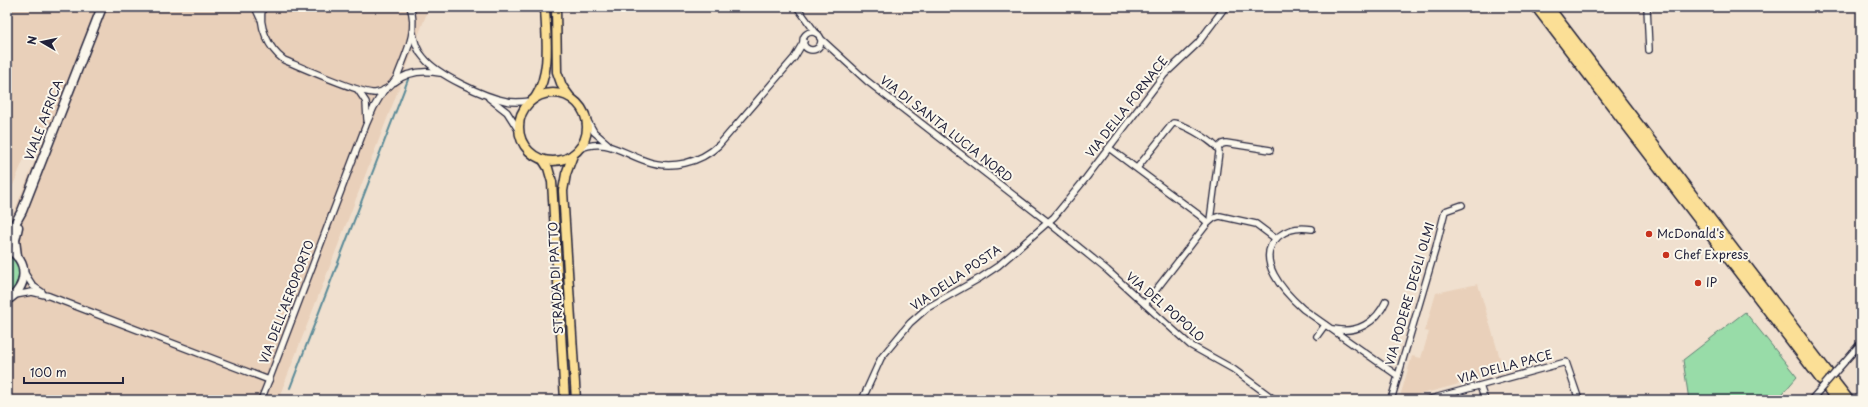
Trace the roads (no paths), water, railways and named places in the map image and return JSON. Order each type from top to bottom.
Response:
[{"type":"highway","points":[[1537,7],[1824,376],[1548,7]]},
{"type":"highway","points":[[1837,400],[1832,386],[1848,400]]},
{"type":"main road","points":[[545,7],[547,59],[542,85],[521,114],[519,131],[522,144],[528,151],[542,160],[556,162],[576,152],[586,136],[587,126],[585,116],[580,106],[571,98],[562,86],[557,72],[556,7]]},
{"type":"main road","points":[[532,100],[550,93],[563,94],[571,98]]},
{"type":"main road","name":"STRADA DI PATTO","points":[[576,152],[566,174],[563,191],[576,400]]},
{"type":"main road","name":"STRADA DI PATTO","points":[[542,160],[548,168],[552,182],[565,400]]},
{"type":"street","name":"VIALE AFRICA","points":[[7,238],[22,210],[102,7]]},
{"type":"street","points":[[255,7],[275,52],[284,60],[356,89],[373,93],[384,90],[408,74],[417,71],[442,73]]},
{"type":"street","points":[[261,22],[264,7]]},
{"type":"street","points":[[410,7],[413,18]]},
{"type":"street","points":[[414,7],[413,32],[416,43],[423,58],[442,73],[484,94],[506,101],[532,100]]},
{"type":"street","name":"VIA DI SANTA LUCIA NORD","points":[[797,7],[818,36],[867,81],[1048,222]]},
{"type":"street","name":"VIA DELLA FORNACE","points":[[1048,222],[1109,148],[1164,75],[1198,43],[1225,7]]},
{"type":"street","points":[[1647,7],[1649,50]]},
{"type":"street","points":[[393,83],[397,77],[413,32]]},
{"type":"street","points":[[585,116],[594,132],[614,147],[644,160],[659,164],[681,164],[705,156],[719,145],[794,58],[804,41],[806,34],[812,32],[818,36],[820,44],[794,58]]},
{"type":"street","points":[[804,41],[805,45],[813,49],[825,48],[834,51]]},
{"type":"street","name":"VIA DELL'AEROPORTO","points":[[356,89],[364,98],[367,107],[366,125]]},
{"type":"street","name":"VIA DELL'AEROPORTO","points":[[15,295],[32,292],[49,296],[269,380],[366,125],[384,90]]},
{"type":"street","points":[[484,94],[507,112],[519,131]]},
{"type":"street","points":[[1136,168],[1173,123],[1182,125],[1218,148]]},
{"type":"street","points":[[1209,222],[1218,148],[1222,144],[1226,143],[1270,150]]},
{"type":"street","points":[[576,152],[589,145],[596,144],[614,147]]},
{"type":"street","points":[[1109,148],[1209,222]]},
{"type":"street","name":"VIA PODERE DEGLI OLMI","points":[[1391,400],[1436,247],[1445,211],[1462,205]]},
{"type":"street","name":"VIALE AFRICA","points":[[22,210],[15,237],[17,256],[22,263],[24,272]]},
{"type":"street","points":[[1145,304],[1209,222],[1220,216],[1256,224],[1276,239]]},
{"type":"street","name":"VIA DEL POPOLO","points":[[1048,222],[1145,304],[1190,345],[1232,368],[1275,400]]},
{"type":"street","name":"VIA DELLA POSTA","points":[[862,400],[881,358],[910,323],[926,308],[974,282],[998,266],[1048,222]]},
{"type":"street","points":[[1312,229],[1302,227],[1292,229],[1276,239],[1270,249],[1269,259],[1277,280],[1298,305],[1398,376]]},
{"type":"street","points":[[7,250],[17,256]]},
{"type":"street","points":[[7,300],[15,295],[21,287],[24,272]]},
{"type":"street","name":"VIA DELL'AEROPORTO","points":[[24,272],[33,286],[49,296]]},
{"type":"street","points":[[1331,328],[1346,331],[1366,326],[1377,316],[1386,301]]},
{"type":"street","points":[[1317,336],[1325,324]]},
{"type":"street","points":[[1811,400],[1861,343]]},
{"type":"street","name":"VIA DELLA PACE","points":[[1427,400],[1566,362],[1579,400]]},
{"type":"street","points":[[261,400],[269,380]]},
{"type":"street","points":[[1480,386],[1485,400]]},
{"type":"waterway","points":[[290,388],[409,77]]},
{"type":"place","name":"McDonald's","points":[[1649,234]]},
{"type":"place","name":"Chef Express","points":[[1666,255]]},
{"type":"place","name":"IP","points":[[1698,283]]}]
